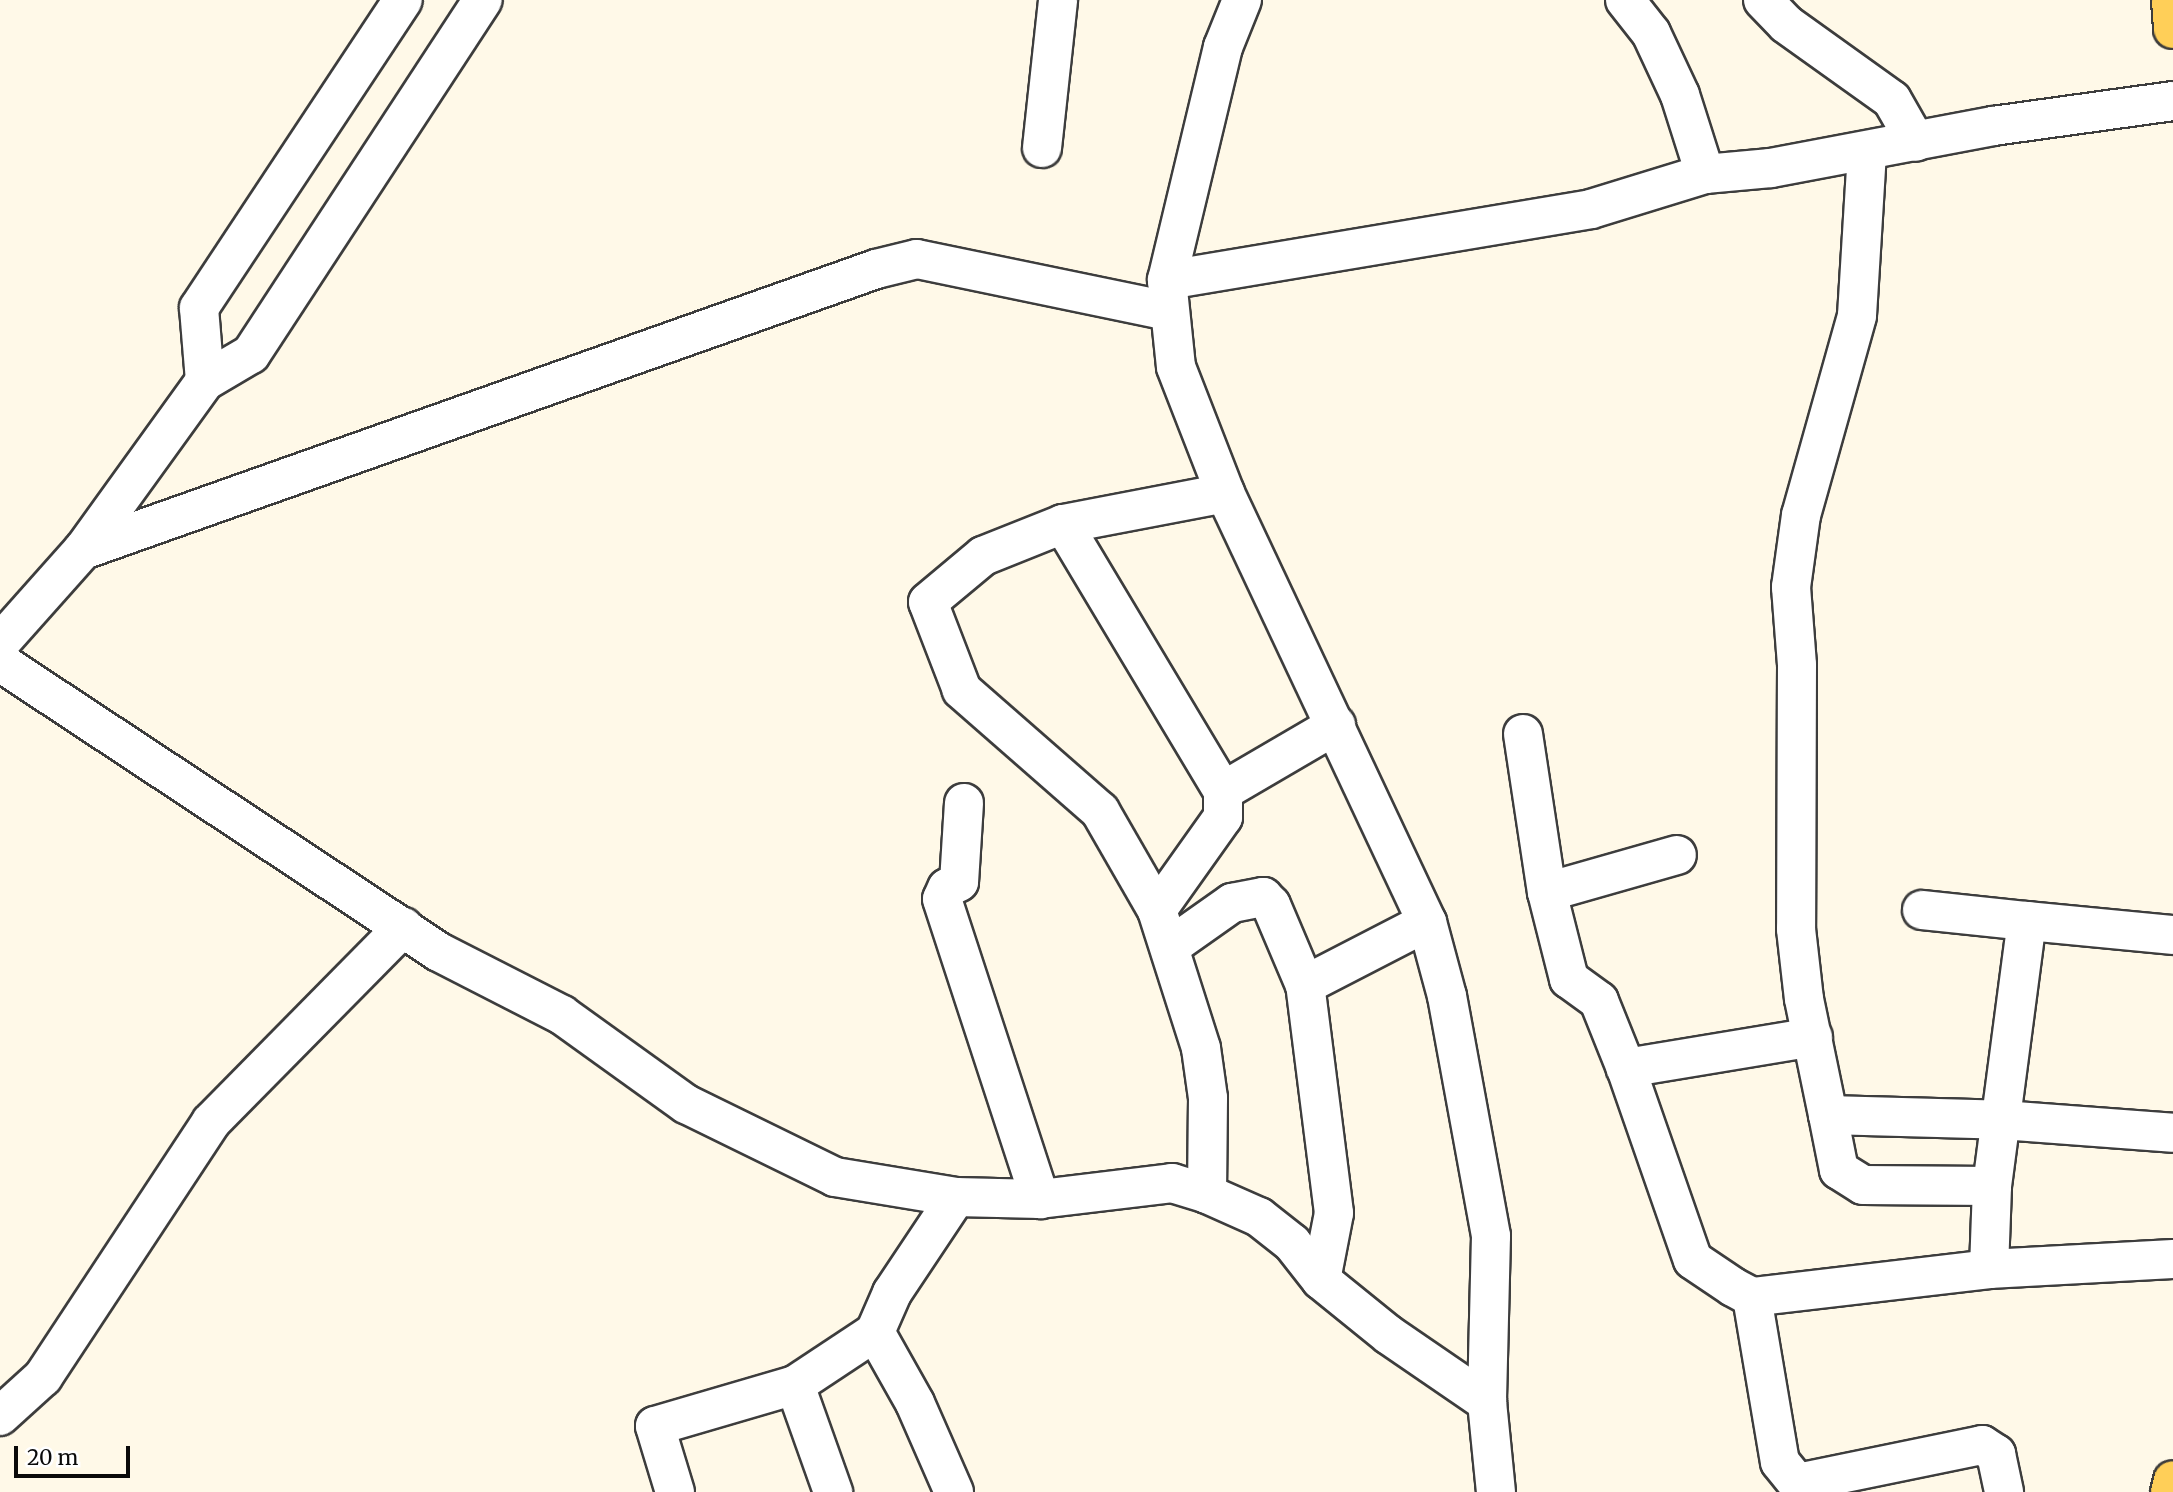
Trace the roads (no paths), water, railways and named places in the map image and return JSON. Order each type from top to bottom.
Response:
[{"type":"main road","points":[[2171,0],[2173,29]]},
{"type":"main road","points":[[2170,1492],[2173,1480]]},
{"type":"street","points":[[205,381],[199,309],[403,0]]},
{"type":"street","points":[[0,643],[83,550],[205,381],[251,354],[483,0]]},
{"type":"street","points":[[1042,148],[1058,0]]},
{"type":"street","points":[[1242,0],[1223,47],[1167,296],[1176,367],[1225,493],[1427,922],[1447,996],[1491,1236],[1488,1402],[1496,1492]]},
{"type":"street","points":[[1625,0],[1651,33],[1680,95],[1705,174]]},
{"type":"street","points":[[1763,0],[1786,24],[1892,100],[1916,142]]},
{"type":"street","points":[[83,550],[876,269],[917,259],[1167,296],[1591,209],[1705,174],[1867,152],[2020,122],[2173,101]]},
{"type":"street","points":[[1867,152],[1857,316],[1801,515],[1791,587],[1797,665],[1796,929],[1813,1037],[1839,1170],[1863,1185],[1992,1186]]},
{"type":"street","points":[[1207,1194],[1208,1098],[1201,1048],[1171,946],[1157,911],[1100,811],[962,690],[928,602],[983,556],[1063,524],[1225,493]]},
{"type":"street","points":[[1063,524],[1223,791],[1223,817],[1157,911]]},
{"type":"street","points":[[0,662],[439,952],[562,1015],[686,1104],[835,1177],[956,1198],[1040,1199],[1172,1183],[1207,1194],[1259,1217],[1292,1243],[1321,1280],[1390,1335],[1488,1402]]},
{"type":"street","points":[[1223,791],[1336,725]]},
{"type":"street","points":[[1524,734],[1547,891],[1569,979],[1600,1000],[1693,1260],[1752,1297],[1989,1269],[2173,1259]]},
{"type":"street","points":[[964,803],[959,882],[947,888],[942,899],[1040,1199]]},
{"type":"street","points":[[1547,891],[1677,855]]},
{"type":"street","points":[[1171,946],[1232,903],[1264,897],[1271,905],[1305,985],[1334,1213],[1321,1280]]},
{"type":"street","points":[[1922,910],[2173,934]]},
{"type":"street","points":[[1989,1269],[1992,1186],[2027,921]]},
{"type":"street","points":[[1305,985],[1427,922]]},
{"type":"street","points":[[0,1416],[43,1377],[211,1122],[403,927]]},
{"type":"street","points":[[1626,1068],[1813,1037]]},
{"type":"street","points":[[1828,1115],[2002,1120],[2173,1133]]},
{"type":"street","points":[[675,1492],[655,1426],[794,1385],[874,1332],[892,1293],[956,1198]]},
{"type":"street","points":[[1752,1297],[1780,1462],[1797,1482],[1805,1484],[1982,1445],[1996,1454],[2004,1492]]},
{"type":"street","points":[[874,1332],[915,1403],[954,1492]]},
{"type":"street","points":[[794,1385],[833,1492]]}]
